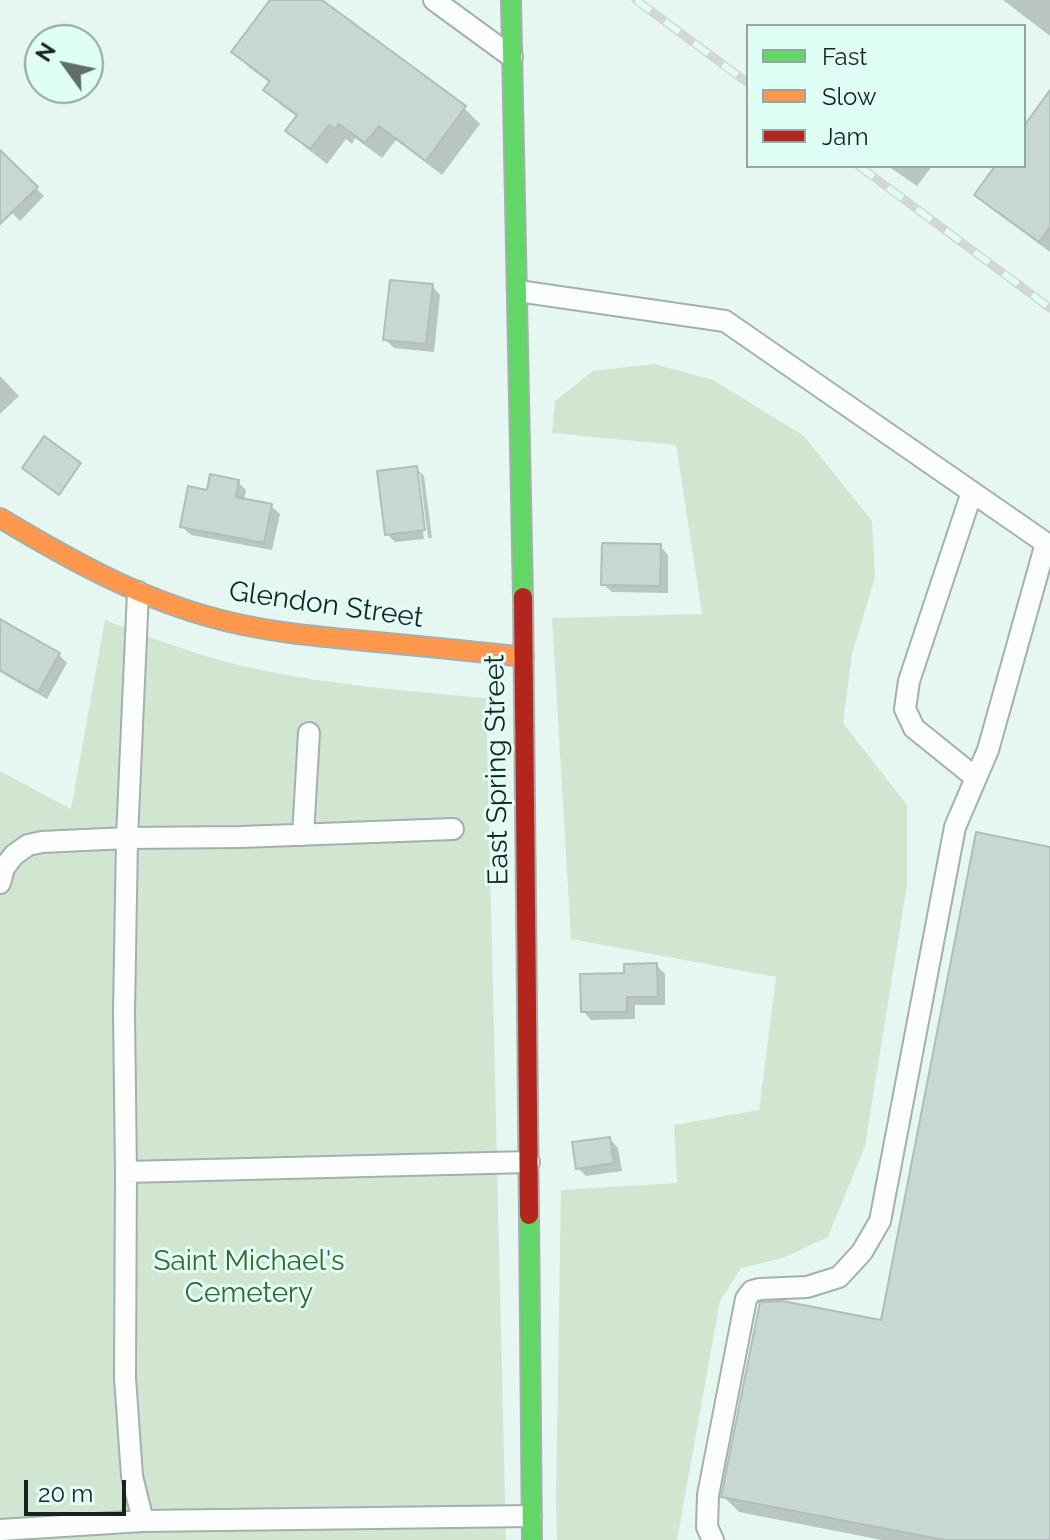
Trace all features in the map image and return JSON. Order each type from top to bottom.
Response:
[{"type":"main road","name":"East Spring Street","points":[[511,0],[524,657],[532,1540]]},
{"type":"main road","name":"Glendon Street","points":[[0,518],[91,570],[138,592],[204,616],[272,631],[524,657]]},
{"type":"lane","points":[[434,0],[512,57]]},
{"type":"lane","points":[[518,291],[725,321],[1048,544],[988,750],[955,827],[880,1221],[862,1252],[839,1277],[807,1287],[760,1289],[752,1291],[746,1299],[708,1495],[707,1527],[713,1540]]},
{"type":"lane","points":[[972,492],[909,681],[905,709],[914,728],[976,778]]},
{"type":"lane","points":[[138,592],[127,838],[124,1012],[125,1378],[132,1476],[143,1521]]},
{"type":"lane","points":[[303,835],[309,733]]},
{"type":"lane","points":[[0,883],[4,868],[14,855],[28,845],[42,842],[453,829]]},
{"type":"lane","points":[[126,1172],[529,1162]]},
{"type":"lane","points":[[0,1530],[143,1521],[531,1516]]},
{"type":"green space","points":[[654,364],[713,380],[804,436],[872,521],[875,577],[852,654],[843,723],[907,805],[907,885],[865,1146],[828,1237],[783,1258],[741,1268],[720,1301],[677,1540],[557,1540],[561,1190],[677,1183],[674,1125],[759,1110],[776,977],[571,939],[552,618],[702,614],[676,445],[552,433],[555,401],[593,371]]},
{"type":"green space","name":"Saint Michael's Cemetery","points":[[105,620],[198,654],[284,675],[486,698],[506,1540],[0,1540],[0,771],[71,809]]},
{"type":"building","points":[[270,0],[322,0],[466,106],[426,161],[379,126],[365,143],[339,124],[335,129],[329,125],[310,149],[285,131],[297,115],[263,90],[270,81],[231,52]]},
{"type":"building","points":[[1050,90],[1050,227],[1039,242],[974,195],[994,168],[1026,168],[1026,123]]},
{"type":"building","points":[[0,150],[38,187],[0,224]]},
{"type":"building","points":[[390,280],[433,284],[426,344],[383,340]]},
{"type":"building","points":[[44,436],[81,463],[59,495],[22,468]]},
{"type":"building","points":[[417,466],[425,530],[385,535],[377,471]]},
{"type":"building","points":[[210,474],[239,480],[236,497],[272,504],[264,543],[180,527],[188,486],[207,490]]},
{"type":"building","points":[[602,543],[661,544],[660,586],[601,585]]},
{"type":"building","points":[[0,619],[60,653],[38,692],[0,670]]},
{"type":"building","points":[[976,832],[1050,847],[1050,1540],[944,1540],[721,1497],[760,1302],[782,1301],[881,1320]]},
{"type":"building","points":[[657,963],[658,997],[627,997],[627,1012],[581,1012],[580,974],[624,973],[624,964]]},
{"type":"building","points":[[610,1137],[614,1163],[576,1169],[572,1142]]},
{"type":"railway","points":[[636,0],[746,82]]},
{"type":"railway","points":[[862,168],[1050,308]]},
{"type":"traffic: fast","points":[[511,0],[523,597]]},
{"type":"traffic: fast","points":[[529,1215],[532,1540]]},
{"type":"traffic: slow","points":[[0,518],[124,585],[223,621],[304,635],[524,657]]},
{"type":"traffic: jam","points":[[523,597],[529,1215]]}]
